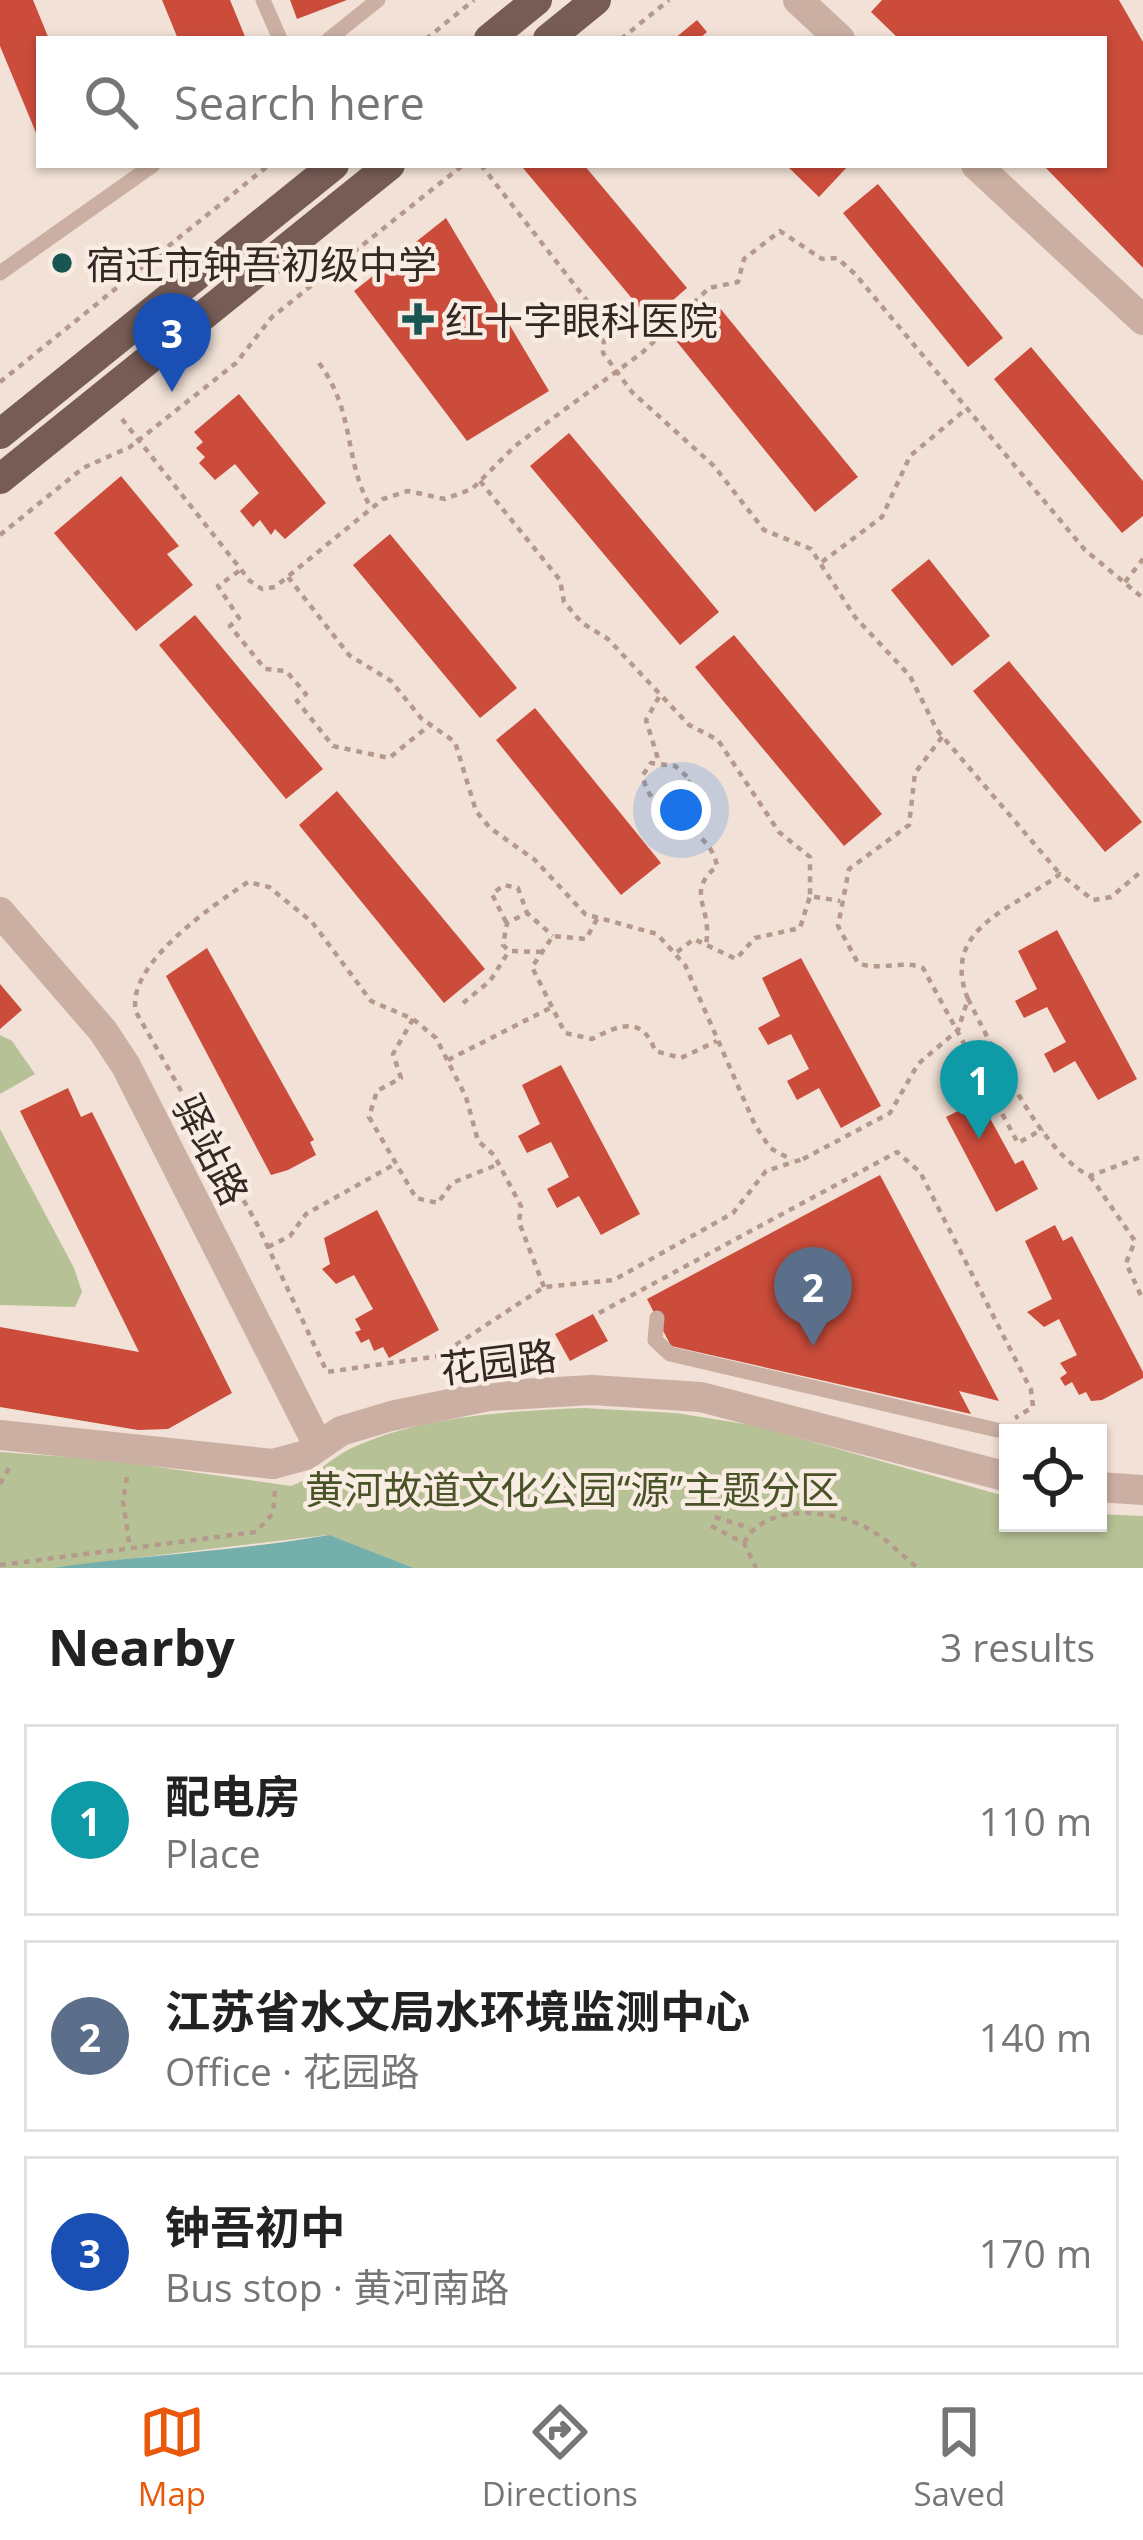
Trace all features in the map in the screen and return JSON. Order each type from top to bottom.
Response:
[{"type":"main road","points":[[493,36],[537,0]]},
{"type":"main road","points":[[552,36],[596,0]]},
{"type":"main road","points":[[0,434],[330,168]]},
{"type":"main road","points":[[0,479],[386,168]]},
{"type":"street","points":[[799,0],[838,36]]},
{"type":"street","points":[[979,168],[1143,320]]},
{"type":"street","name":"驿站路","points":[[0,912],[103,1031],[126,1066],[318,1445]]},
{"type":"street","name":"花园路","points":[[278,1463],[366,1421],[490,1396],[551,1391],[701,1397],[999,1474]]},
{"type":"street","points":[[0,1435],[278,1463]]},
{"type":"street","points":[[1107,1488],[1143,1490]]},
{"type":"lane","points":[[263,0],[279,36]]},
{"type":"lane","points":[[333,36],[378,0]]},
{"type":"lane","points":[[0,273],[148,168]]},
{"type":"lane","points":[[657,1318],[655,1340],[670,1354],[997,1430]]},
{"type":"lane","points":[[815,1424],[823,1389]]},
{"type":"lane","points":[[855,1434],[862,1398]]},
{"type":"path","points":[[430,36],[474,0]]},
{"type":"path","points":[[625,36],[669,0]]},
{"type":"path","points":[[0,382],[265,168]]},
{"type":"path","points":[[0,535],[83,468],[139,440],[236,363],[272,317],[459,168]]},
{"type":"path","points":[[483,168],[605,323],[603,353],[617,373],[668,430],[714,466],[764,530],[812,549],[855,617],[910,676],[943,736],[1060,874],[1093,900],[1111,897],[1143,870]]},
{"type":"path","points":[[102,396],[240,570],[262,590],[288,578],[371,508],[408,491],[445,500],[479,481],[515,446],[617,373],[709,288],[738,282],[744,259],[780,231],[822,259],[837,258],[855,274],[1085,550],[1143,598]]},
{"type":"path","points":[[319,363],[349,419],[352,471],[371,508]]},
{"type":"path","points":[[823,562],[882,517],[910,456],[967,408]]},
{"type":"path","points":[[479,481],[560,580],[564,602],[573,613],[608,639],[689,725],[718,740],[779,832],[810,857],[805,923],[795,932],[755,938],[736,958],[716,954],[694,939],[676,953]]},
{"type":"path","points":[[1125,582],[1143,559]]},
{"type":"path","points":[[240,570],[218,586],[239,618],[230,626],[265,669],[286,670],[306,694],[296,701],[333,746],[389,758],[430,725]]},
{"type":"path","points":[[288,578],[349,655],[391,680],[430,725],[454,742],[476,811],[490,828],[535,860],[571,902],[597,919],[647,929],[676,953],[770,1148],[792,1160],[803,1159]]},
{"type":"path","points":[[660,696],[646,720],[659,762],[692,780],[678,795],[672,817]]},
{"type":"path","points":[[943,736],[915,773],[909,825],[849,869],[838,926],[858,963],[883,970],[912,964],[923,968],[1018,1143],[1043,1130]]},
{"type":"path","points":[[659,762],[645,769],[644,786],[672,817],[703,839],[716,857],[717,866],[703,876],[698,890],[706,914],[706,944]]},
{"type":"path","points":[[1060,874],[981,922],[961,961],[968,999],[1043,1130],[1061,1155],[1090,1176],[1135,1241],[1126,1263],[1143,1300]]},
{"type":"path","points":[[544,1287],[519,1222],[520,1206],[499,1164],[478,1141],[436,1038],[413,1019],[370,1001],[312,922],[269,887],[248,882],[148,964],[132,998],[136,1012],[268,1247],[327,1372],[439,1356],[544,1287],[614,1280],[733,1213],[766,1172],[803,1159],[890,1113],[918,1064],[958,1030],[968,999]]},
{"type":"path","points":[[507,923],[493,901],[496,889],[518,887],[527,913],[554,935],[586,939],[597,919]]},
{"type":"path","points":[[810,896],[840,901]]},
{"type":"path","points":[[509,951],[501,937],[507,923],[527,913]]},
{"type":"path","points":[[554,935],[532,967],[571,1038],[592,1039],[618,1025],[640,1027],[649,1032],[655,1051],[681,1058],[717,1041]]},
{"type":"path","points":[[509,951],[542,952]]},
{"type":"path","points":[[464,1003],[490,981],[509,951]]},
{"type":"path","points":[[448,1060],[552,1007]]},
{"type":"path","points":[[413,1019],[393,1054],[401,1078],[377,1091],[369,1117],[395,1164],[416,1198],[438,1203],[452,1183],[499,1164]]},
{"type":"path","points":[[599,1313],[896,1152],[911,1162],[1034,1396],[1033,1407],[997,1430]]},
{"type":"path","points":[[1090,1176],[1143,1156]]},
{"type":"path","points":[[268,1247],[290,1236],[306,1214],[395,1164]]},
{"type":"path","points":[[130,1548],[123,1488],[136,1446]]},
{"type":"path","points":[[0,1565],[256,1532],[273,1513],[278,1463]]},
{"type":"path","points":[[715,1517],[751,1528],[785,1516],[840,1518],[877,1534],[918,1568]]},
{"type":"path","points":[[711,1526],[743,1543],[756,1568]]},
{"type":"path","points":[[743,1543],[751,1528]]},
{"type":"green space","points":[[0,1035],[12,1041],[35,1074],[0,1094]]},
{"type":"green space","points":[[0,1129],[74,1268],[82,1292],[75,1307],[0,1305]]},
{"type":"green space","name":"黄河故道文化公园“源”主题分区","points":[[583,1408],[676,1413],[757,1426],[999,1494],[999,1532],[1107,1532],[1107,1514],[1143,1516],[1143,1568],[414,1568],[328,1535],[52,1568],[0,1568],[0,1452],[108,1460],[291,1486],[354,1447],[380,1437],[496,1413]]},
{"type":"water","points":[[329,1535],[414,1568],[52,1568],[260,1545]]},
{"type":"building","points":[[0,0],[33,0],[48,36],[36,36],[36,133],[0,46]]},
{"type":"building","points":[[162,0],[230,0],[245,36],[177,36]]},
{"type":"building","points":[[290,0],[347,0],[297,19]]},
{"type":"building","points":[[882,0],[1119,0],[1143,42],[1143,268],[1046,168],[1107,168],[1107,36],[896,36],[871,12]]},
{"type":"building","points":[[697,20],[707,32],[702,36],[678,36]]},
{"type":"building","points":[[523,168],[587,168],[687,288],[650,320]]},
{"type":"building","points":[[789,168],[846,168],[819,197]]},
{"type":"building","points":[[878,184],[1003,338],[968,367],[843,213]]},
{"type":"building","points":[[446,218],[549,391],[467,441],[354,291]]},
{"type":"building","points":[[715,302],[858,477],[815,512],[673,337]]},
{"type":"building","points":[[1031,347],[1143,481],[1143,516],[1122,533],[994,379]]},
{"type":"building","points":[[239,394],[326,503],[285,539],[275,529],[271,535],[260,520],[253,527],[240,511],[259,493],[235,464],[215,480],[199,463],[205,457],[196,448],[203,442],[194,432]]},
{"type":"building","points":[[569,433],[719,612],[680,645],[530,466]]},
{"type":"building","points":[[121,476],[179,546],[167,554],[193,585],[136,631],[54,533]]},
{"type":"building","points":[[390,534],[517,688],[480,718],[353,565]]},
{"type":"building","points":[[929,559],[990,636],[952,666],[891,590]]},
{"type":"building","points":[[195,615],[323,769],[286,799],[159,645]]},
{"type":"building","points":[[734,635],[882,814],[844,846],[695,667]]},
{"type":"building","points":[[1009,661],[1142,822],[1105,852],[973,691]]},
{"type":"building","points":[[535,708],[661,863],[621,895],[496,740]]},
{"type":"building","points":[[337,791],[485,969],[444,1003],[299,825]]},
{"type":"building","points":[[1057,930],[1137,1079],[1098,1100],[1075,1061],[1054,1073],[1044,1054],[1066,1042],[1047,1007],[1024,1018],[1015,1001],[1037,989],[1018,951]]},
{"type":"building","points":[[207,948],[314,1140],[310,1142],[316,1155],[288,1170],[271,1175],[166,976]]},
{"type":"building","points":[[801,958],[881,1106],[841,1128],[819,1088],[797,1100],[787,1081],[809,1069],[791,1034],[768,1045],[758,1028],[780,1016],[762,978]]},
{"type":"building","points":[[0,984],[22,1010],[0,1029]]},
{"type":"building","points":[[561,1065],[640,1214],[601,1235],[579,1196],[557,1208],[547,1189],[569,1177],[551,1142],[527,1153],[518,1136],[540,1124],[522,1085]]},
{"type":"building","points":[[68,1088],[81,1117],[92,1112],[232,1393],[168,1429],[138,1430],[0,1407],[0,1327],[139,1352],[20,1111]]},
{"type":"building","points":[[980,1100],[1015,1164],[1023,1160],[1038,1189],[996,1212],[946,1117]]},
{"type":"building","points":[[880,1175],[999,1401],[959,1391],[971,1414],[671,1346],[647,1299]]},
{"type":"building","points":[[377,1210],[439,1330],[389,1358],[383,1347],[374,1351],[369,1339],[361,1343],[355,1332],[361,1330],[355,1319],[373,1309],[354,1275],[336,1284],[322,1269],[330,1264],[324,1238]]},
{"type":"building","points":[[1055,1225],[1063,1241],[1072,1236],[1143,1372],[1143,1378],[1102,1400],[1091,1401],[1086,1392],[1079,1395],[1072,1382],[1065,1386],[1060,1378],[1067,1373],[1060,1363],[1077,1355],[1059,1319],[1044,1327],[1027,1312],[1052,1299],[1025,1241]]},
{"type":"building","points":[[593,1314],[608,1341],[570,1361],[555,1334]]},
{"type":"place","name":"宿迁市钟吾初级中学","points":[[62,263]]},
{"type":"place","name":"红十字眼科医院","points":[[418,319]]},
{"type":"place","name":"钟吾初中","points":[[172,392]]},
{"type":"place","name":"配电房","points":[[979,1139]]},
{"type":"place","name":"江苏省水文局水环境监测中心","points":[[813,1346]]}]
